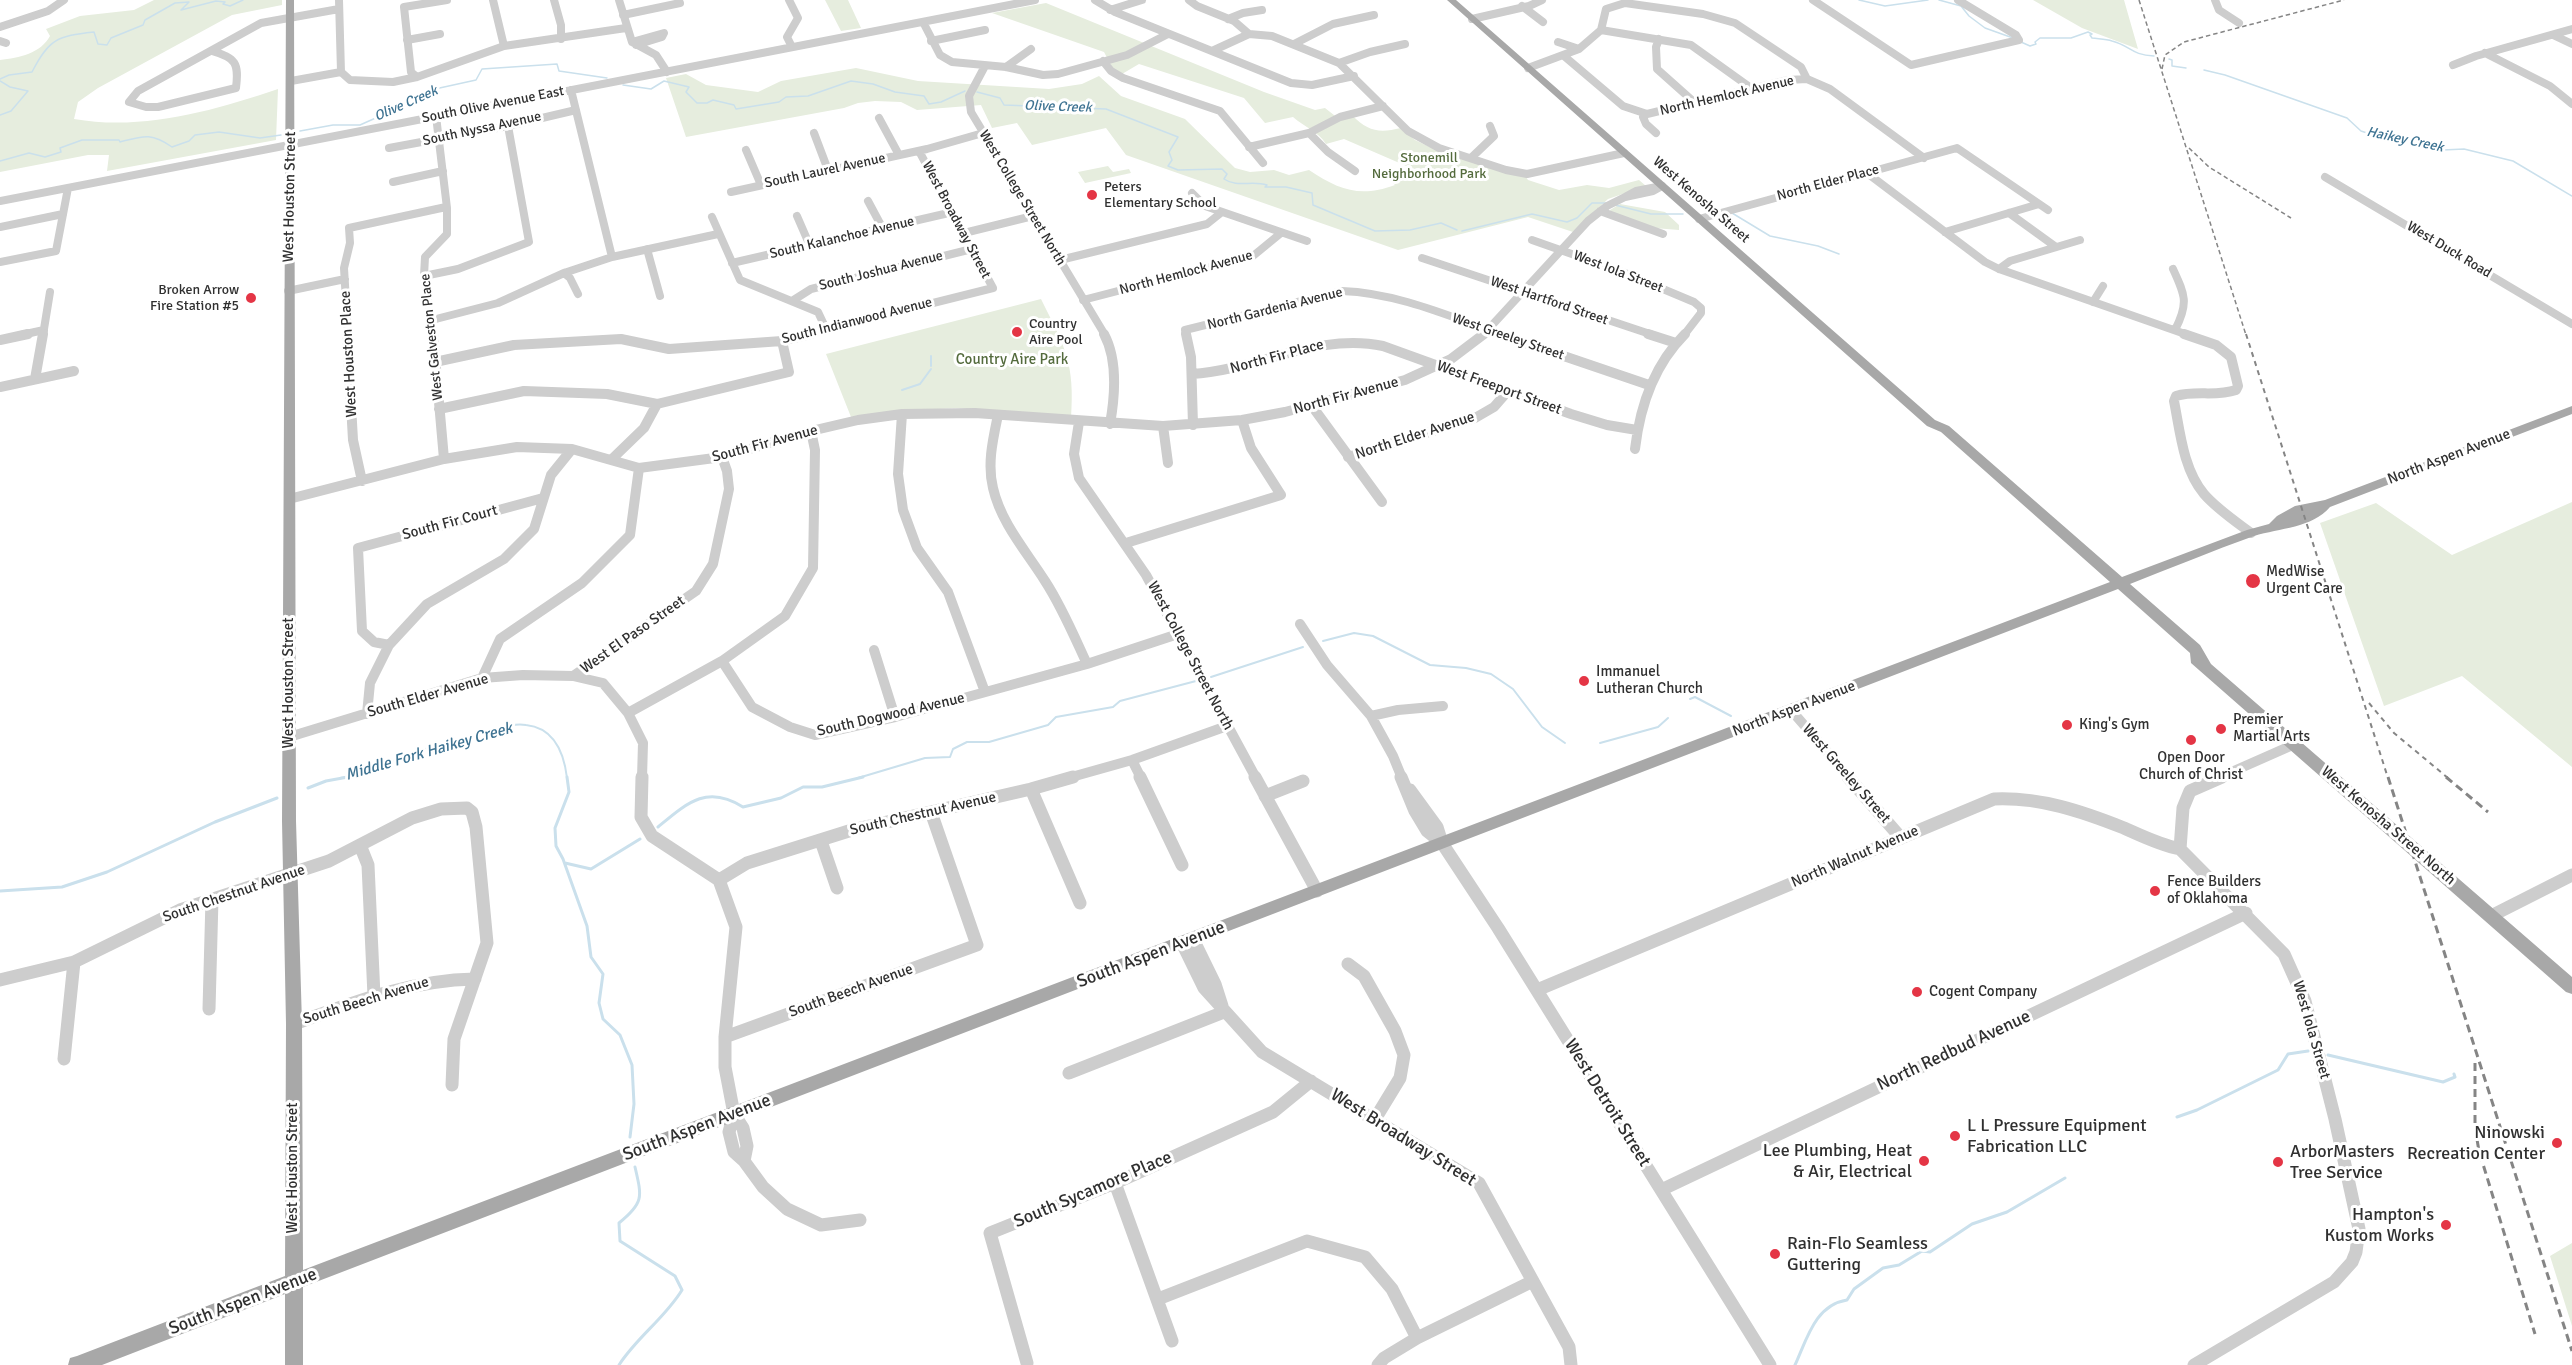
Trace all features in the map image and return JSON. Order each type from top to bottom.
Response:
[{"type":"main road","name":"West Houston Street","points":[[290,0],[289,875],[294,1023],[294,1365]]},
{"type":"main road","name":"West Kenosha Street","points":[[1451,0],[1931,423],[1936,433],[2010,493]]},
{"type":"main road","name":"North Aspen Avenue","points":[[1317,891],[2251,533],[2271,526],[2296,522],[2322,512],[2326,504],[2572,410]]},
{"type":"main road","name":"West Kenosha Street North","points":[[2010,493],[2116,586],[2186,653],[2204,664],[2572,987]]},
{"type":"main road","name":"South Aspen Avenue","points":[[77,1365],[1317,891]]},
{"type":"street","points":[[0,27],[48,11],[64,0]]},
{"type":"street","points":[[339,0],[341,70],[350,80],[393,82],[417,77],[504,46],[626,28]]},
{"type":"street","points":[[417,77],[411,72],[404,7],[447,0]]},
{"type":"street","points":[[494,0],[504,46]]},
{"type":"street","points":[[554,0],[561,25],[561,39]]},
{"type":"street","points":[[619,0],[626,28],[634,44],[656,54],[655,61],[663,72]]},
{"type":"street","points":[[789,0],[798,18],[786,37],[795,47]]},
{"type":"street","name":"South Olive Avenue East","points":[[0,201],[1035,0]]},
{"type":"street","points":[[1095,0],[1110,10],[1291,83],[1312,85],[1354,76]]},
{"type":"street","points":[[1110,10],[1142,0]]},
{"type":"street","points":[[1189,0],[1197,6],[1228,19],[1249,34]]},
{"type":"street","points":[[1471,18],[1523,7],[1540,0]]},
{"type":"street","points":[[1813,0],[1911,65],[2019,39],[1958,0]]},
{"type":"street","points":[[2215,0],[2219,10],[2239,23]]},
{"type":"street","points":[[1525,66],[1564,56],[1579,49],[1601,30],[1606,9],[1625,2],[1703,14],[1735,23],[1801,67],[1807,80],[1830,89],[1924,158]]},
{"type":"street","points":[[623,15],[680,3]]},
{"type":"street","points":[[1703,14],[1710,5]]},
{"type":"street","points":[[1523,7],[1543,22]]},
{"type":"street","points":[[212,51],[224,54],[235,61],[238,68],[236,88],[159,107],[146,107],[129,102],[138,91],[251,28],[339,10]]},
{"type":"street","points":[[1228,19],[1238,14],[1262,10]]},
{"type":"street","points":[[1293,45],[1329,25],[1374,15]]},
{"type":"street","points":[[919,22],[925,38],[931,41],[938,53],[949,60],[1052,75],[1133,53],[1168,34]]},
{"type":"street","points":[[2453,65],[2486,53],[2572,29]]},
{"type":"street","points":[[931,41],[985,30]]},
{"type":"street","points":[[1601,30],[1691,45],[1751,88]]},
{"type":"street","points":[[407,40],[440,34]]},
{"type":"street","points":[[1212,51],[1249,34],[1269,35],[1340,63],[1408,131],[1421,140],[1471,158],[1527,174],[1622,151]]},
{"type":"street","points":[[2553,35],[2572,44]]},
{"type":"street","points":[[1659,39],[1656,47],[1657,69],[1694,102]]},
{"type":"street","points":[[1558,42],[1579,49]]},
{"type":"street","points":[[1340,63],[1370,52],[1405,44]]},
{"type":"street","points":[[1006,68],[1018,56],[1031,49]]},
{"type":"street","points":[[2486,53],[2550,86],[2572,104]]},
{"type":"street","points":[[1564,56],[1623,106],[1647,114],[1643,117],[1646,124],[1656,133]]},
{"type":"street","points":[[1103,61],[1123,78],[1214,108],[1223,115],[1263,163]]},
{"type":"street","name":"West College Street North","points":[[985,66],[971,91],[969,104],[983,133],[1102,328],[1111,356],[1114,398],[1110,424]]},
{"type":"street","points":[[291,80],[341,70]]},
{"type":"street","name":"North Hemlock Avenue","points":[[1647,114],[1788,80],[1807,80]]},
{"type":"street","points":[[571,90],[612,257]]},
{"type":"street","points":[[1249,147],[1309,133],[1340,117],[1383,106]]},
{"type":"street","name":"South Nyssa Avenue","points":[[388,148],[439,140],[576,110]]},
{"type":"street","name":"West Galveston Place","points":[[436,116],[443,171],[447,234],[425,257],[424,276],[432,320],[444,459]]},
{"type":"street","points":[[879,118],[899,156]]},
{"type":"street","points":[[424,276],[458,269],[529,242],[508,126]]},
{"type":"street","points":[[1471,158],[1494,136],[1490,126]]},
{"type":"street","points":[[814,133],[828,170]]},
{"type":"street","name":"South Laurel Avenue","points":[[731,192],[899,156],[983,133]]},
{"type":"street","points":[[1309,133],[1328,152],[1355,171]]},
{"type":"street","name":"North Elder Place","points":[[1699,219],[1957,148],[2039,204]]},
{"type":"street","points":[[746,150],[761,185]]},
{"type":"street","name":"West Broadway Street","points":[[919,151],[993,288]]},
{"type":"street","points":[[393,182],[443,171]]},
{"type":"street","points":[[1869,172],[1893,193],[1985,262],[1999,269],[2216,345],[2224,350],[2231,357],[2238,386],[2236,390],[2221,395],[2188,392],[2176,396],[2174,401],[2191,471],[2197,484],[2220,509],[2251,533]]},
{"type":"street","name":"West Duck Road","points":[[2325,177],[2572,324]]},
{"type":"street","name":"North Fir Avenue","points":[[998,415],[1110,424],[1193,425],[1242,420],[1312,406],[1405,380],[1438,366],[1467,348],[1487,330],[1561,250],[1607,206],[1636,191],[1662,186]]},
{"type":"street","points":[[64,211],[59,205],[65,188]]},
{"type":"street","points":[[1192,193],[1200,204],[1307,242]]},
{"type":"street","points":[[868,201],[883,229]]},
{"type":"street","points":[[1945,232],[2039,204],[2048,210]]},
{"type":"street","points":[[1607,206],[1663,234]]},
{"type":"street","name":"West Houston Place","points":[[362,481],[353,440],[345,279],[345,262],[350,243],[349,228],[446,207]]},
{"type":"street","points":[[0,227],[64,211]]},
{"type":"street","points":[[0,262],[56,250],[64,211]]},
{"type":"street","name":"South Kalanchoe Avenue","points":[[732,263],[953,212]]},
{"type":"street","points":[[1060,260],[1207,224],[1222,212]]},
{"type":"street","points":[[2009,213],[2056,247]]},
{"type":"street","points":[[797,216],[810,246]]},
{"type":"street","points":[[964,233],[1033,216]]},
{"type":"street","points":[[712,217],[740,280],[818,312],[826,329]]},
{"type":"street","name":"North Hemlock Avenue","points":[[1083,300],[1253,256],[1281,233]]},
{"type":"street","points":[[432,320],[498,303],[564,273],[612,257],[718,234]]},
{"type":"street","name":"West Iola Street","points":[[1532,240],[1694,302],[1701,308],[1700,316],[1676,343]]},
{"type":"street","points":[[1999,269],[2010,261],[2080,240]]},
{"type":"street","points":[[647,249],[660,296]]},
{"type":"street","name":"South Joshua Avenue","points":[[792,301],[811,289],[972,249]]},
{"type":"street","name":"West Hartford Street","points":[[1422,258],[1676,343]]},
{"type":"street","points":[[2173,269],[2185,297],[2186,306],[2175,330]]},
{"type":"street","points":[[564,273],[570,278],[578,294]]},
{"type":"street","points":[[288,291],[345,279]]},
{"type":"street","points":[[2093,302],[2103,286]]},
{"type":"street","name":"South Indianwood Avenue","points":[[435,362],[514,345],[621,339],[669,349],[782,341],[993,288]]},
{"type":"street","name":"North Gardenia Avenue","points":[[1192,374],[1185,330],[1330,293],[1366,291]]},
{"type":"street","name":"West Greeley Street","points":[[1366,291],[1392,297],[1649,385]]},
{"type":"street","points":[[35,379],[50,292]]},
{"type":"street","points":[[0,340],[44,330]]},
{"type":"street","name":"North Fir Place","points":[[1192,374],[1235,369],[1336,342],[1362,340]]},
{"type":"street","name":"West Freeport Street","points":[[1362,340],[1590,420],[1637,430]]},
{"type":"street","points":[[439,409],[524,391],[607,394],[657,404],[681,400],[789,372],[782,341]]},
{"type":"street","points":[[1635,449],[1637,430],[1649,385],[1676,343]]},
{"type":"street","points":[[0,387],[74,371]]},
{"type":"street","points":[[1192,374],[1193,425]]},
{"type":"street","name":"North Elder Avenue","points":[[1348,457],[1475,418],[1491,409],[1508,391]]},
{"type":"street","points":[[612,459],[642,432],[651,420],[657,404]]},
{"type":"street","points":[[1312,406],[1382,502]]},
{"type":"street","name":"South Fir Avenue","points":[[289,499],[444,459],[517,447],[572,449],[639,468],[722,458],[811,431],[858,420],[902,414],[950,412],[998,415]]},
{"type":"street","points":[[902,414],[898,474],[903,510],[916,548],[948,592],[985,692]]},
{"type":"street","points":[[998,415],[991,443],[990,468],[997,506],[1012,534],[1049,588],[1087,664]]},
{"type":"street","points":[[1126,543],[1281,495],[1254,453],[1242,420]]},
{"type":"street","name":"West College Street North","points":[[1079,422],[1074,454],[1079,477],[1091,497],[1126,543],[1178,634],[1317,891]]},
{"type":"street","points":[[1163,426],[1168,463]]},
{"type":"street","points":[[627,713],[722,661],[785,615],[813,568],[816,450],[811,431]]},
{"type":"street","points":[[367,714],[370,683],[389,645],[426,604],[504,559],[534,529],[551,475],[572,449]]},
{"type":"street","name":"West El Paso Street","points":[[573,676],[696,591],[713,564],[729,489],[727,471],[722,458]]},
{"type":"street","points":[[482,678],[500,639],[582,583],[630,535],[639,468]]},
{"type":"street","name":"South Fir Court","points":[[389,645],[374,642],[362,631],[358,548],[543,498]]},
{"type":"street","name":"West Detroit Street","points":[[1300,624],[1327,665],[1371,716],[1415,811],[1427,831],[1442,843],[1537,990],[1770,1365]]},
{"type":"street","name":"South Dogwood Avenue","points":[[722,661],[752,707],[790,727],[815,735],[895,717],[1087,664],[1178,634]]},
{"type":"street","points":[[874,650],[895,717]]},
{"type":"street","name":"South Elder Avenue","points":[[289,737],[482,678],[523,675],[573,676],[603,683],[627,713],[643,743],[641,817],[652,836],[719,880]]},
{"type":"street","points":[[1371,716],[1398,710],[1443,706]]},
{"type":"street","name":"West Greeley Street","points":[[1791,710],[1902,838]]},
{"type":"street","name":"South Chestnut Avenue","points":[[719,880],[747,863],[852,830],[1031,789],[1132,760],[1227,726]]},
{"type":"street","points":[[2180,849],[2183,808],[2190,791],[2295,744]]},
{"type":"street","points":[[1132,760],[1182,865]]},
{"type":"street","points":[[1265,796],[1303,781]]},
{"type":"street","points":[[1031,789],[1080,903]]},
{"type":"street","name":"North Walnut Avenue","points":[[1537,990],[1986,801],[2008,797],[2047,802],[2166,846],[2180,849]]},
{"type":"street","name":"South Chestnut Avenue","points":[[0,980],[74,962],[158,920],[212,899],[329,861],[401,823],[428,812],[452,807],[467,808],[475,818],[487,944],[475,979]]},
{"type":"street","name":"South Beech Avenue","points":[[725,1036],[976,945],[931,812]]},
{"type":"street","points":[[821,841],[837,888]]},
{"type":"street","points":[[360,845],[368,865],[374,996]]},
{"type":"street","name":"West Iola Street","points":[[2180,849],[2246,913],[2284,954],[2297,979],[2305,1001],[2350,1182],[2359,1228],[2356,1252],[2347,1270],[2334,1282],[2194,1365]]},
{"type":"street","points":[[2491,916],[2572,875]]},
{"type":"street","points":[[719,880],[736,927],[725,1036],[725,1067],[734,1114],[729,1132],[734,1152],[744,1161],[763,1187],[788,1209],[821,1225],[860,1220]]},
{"type":"street","points":[[209,1009],[212,899]]},
{"type":"street","name":"North Redbud Avenue","points":[[1661,1190],[2246,913]]},
{"type":"street","name":"West Broadway Street","points":[[1188,941],[1204,988],[1262,1052],[1479,1183],[1569,1347],[1571,1365]]},
{"type":"street","points":[[64,1059],[74,962]]},
{"type":"street","points":[[1348,964],[1364,976],[1395,1031],[1404,1055],[1400,1078],[1374,1119]]},
{"type":"street","name":"South Beech Avenue","points":[[294,1023],[419,982],[447,978],[475,979]]},
{"type":"street","points":[[452,1085],[454,1039],[475,979]]},
{"type":"street","points":[[1069,1073],[1224,1012]]},
{"type":"street","name":"South Sycamore Place","points":[[1027,1363],[990,1233],[1115,1183],[1273,1112],[1311,1081]]},
{"type":"street","points":[[1115,1183],[1172,1341]]},
{"type":"street","points":[[1158,1299],[1307,1241],[1365,1257],[1392,1289],[1418,1338]]},
{"type":"street","points":[[1377,1365],[1384,1358],[1418,1338],[1533,1281]]},
{"type":"green space","points":[[154,0],[282,0],[282,5],[232,15],[98,88],[78,102],[74,119],[100,122],[151,121],[228,105],[278,89],[276,140],[107,171],[109,155],[88,155],[0,172],[0,60],[22,56],[41,47],[50,36],[46,29],[80,16],[134,10]]},
{"type":"green space","points":[[825,0],[848,0],[861,28],[841,31]]},
{"type":"green space","points":[[2033,0],[2124,0],[2138,49],[2082,28]]},
{"type":"green space","name":"Stonemill Neighborhood Park","points":[[1046,3],[1264,92],[1315,110],[1325,108],[1339,119],[1352,115],[1363,125],[1375,130],[1401,128],[1415,140],[1434,149],[1526,177],[1528,180],[1559,190],[1587,185],[1609,188],[1639,180],[1646,186],[1608,199],[1573,232],[1528,217],[1398,250],[1126,155],[1106,128],[1032,145],[1017,123],[992,128],[981,105],[917,110],[901,102],[875,101],[686,137],[666,78],[686,74],[706,85],[758,92],[781,81],[856,68],[918,81],[1049,89],[1082,84],[1099,76],[1121,96],[1185,119],[1235,168],[1250,172],[1274,170],[1289,175],[1309,170],[1340,187],[1371,191],[1395,185],[1392,182],[1411,168],[1344,139],[1326,144],[1293,117],[1265,123],[1244,98],[1139,64],[1122,74],[1113,69],[1104,52],[992,13]]},
{"type":"green space","points":[[1108,166],[1113,172],[1129,169],[1131,173],[1085,183],[1078,172]]},
{"type":"green space","points":[[1620,204],[1665,212],[1679,225],[1679,230],[1654,228],[1611,213],[1610,210]]},
{"type":"green space","name":"Country Aire Park","points":[[1041,299],[1062,343],[1070,369],[1071,418],[957,408],[851,417],[826,354]]},
{"type":"green space","points":[[2572,502],[2572,767],[2462,676],[2384,706],[2320,523],[2376,503],[2452,555]]},
{"type":"green space","points":[[2572,1243],[2572,1326],[2550,1256]]},
{"type":"waterway","name":"Haikey Creek","points":[[0,79],[9,75],[32,72],[49,46],[71,35],[94,32],[98,44],[107,45],[111,38],[143,25],[145,20],[175,3],[189,2],[181,10],[216,1],[225,2],[223,4],[230,6],[243,0]]},
{"type":"waterway","points":[[1859,0],[1885,6],[1928,0]]},
{"type":"waterway","points":[[1939,0],[1961,6],[1969,16],[1985,28],[2013,38]]},
{"type":"waterway","name":"Haikey Creek","points":[[2021,42],[2030,46],[2036,44],[2035,42],[2040,38],[2071,38],[2088,32],[2092,34],[2090,35],[2092,38],[2112,41],[2140,54],[2154,56]]},
{"type":"waterway","name":"Haikey Creek","points":[[2169,59],[2172,60],[2172,66],[2186,68]]},
{"type":"waterway","name":"Olive Creek","points":[[300,131],[333,125],[360,125],[389,112],[394,106],[435,89],[476,80],[482,69],[557,64],[559,71],[607,78]]},
{"type":"waterway","name":"Haikey Creek","points":[[2204,70],[2225,75],[2347,118],[2361,131],[2376,136],[2390,136],[2443,150],[2464,149],[2513,161],[2572,196]]},
{"type":"waterway","name":"Haikey Creek","points":[[0,81],[10,87],[28,91],[11,111],[0,115]]},
{"type":"waterway","name":"Olive Creek","points":[[623,85],[651,89],[664,81],[689,87],[686,92],[697,103],[707,103],[713,100],[734,105],[736,109],[779,102],[786,97],[808,96],[851,81],[873,84],[895,92],[924,96],[929,104],[941,102],[965,91]]},
{"type":"waterway","name":"Olive Creek","points":[[977,92],[1000,98],[1004,105],[1106,109],[1178,137],[1169,152],[1172,160],[1168,166],[1178,170],[1222,169],[1227,174],[1224,179],[1229,182],[1267,185],[1265,187],[1286,187],[1312,193],[1313,205],[1375,231],[1410,230],[1441,223],[1457,230]]},
{"type":"waterway","name":"Olive Creek","points":[[0,161],[29,153],[45,157],[61,152],[60,148],[82,140],[119,140],[120,142],[152,137],[172,147],[189,141],[195,135],[219,132],[260,138],[281,135]]},
{"type":"waterway","name":"Olive Creek","points":[[1462,231],[1532,214],[1567,222],[1577,218],[1592,203],[1606,203]]},
{"type":"waterway","name":"Olive Creek","points":[[1615,205],[1651,214],[1683,214]]},
{"type":"waterway","name":"Olive Creek","points":[[1732,213],[1770,236],[1818,246],[1839,254]]},
{"type":"waterway","points":[[931,356],[931,366]]},
{"type":"waterway","points":[[902,390],[920,384],[931,369]]},
{"type":"waterway","points":[[1323,641],[1354,633],[1373,636],[1430,665],[1466,668],[1491,674],[1513,689],[1542,727],[1565,743]]},
{"type":"waterway","points":[[1211,677],[1303,647]]},
{"type":"waterway","points":[[858,778],[925,758],[950,757],[953,749],[967,742],[989,742],[1048,725],[1056,717],[1113,707],[1120,701],[1196,681]]},
{"type":"waterway","points":[[1690,699],[1695,697],[1731,716]]},
{"type":"waterway","points":[[1600,743],[1658,727],[1668,718]]},
{"type":"waterway","name":"Middle Fork Haikey Creek","points":[[340,778],[370,770],[428,748],[482,736],[512,725],[536,727],[551,736],[560,751],[567,778]]},
{"type":"waterway","name":"Middle Fork Haikey Creek","points":[[308,788],[326,781],[348,777]]},
{"type":"waterway","name":"Middle Fork Haikey Creek","points":[[567,777],[569,792],[555,828],[556,846],[563,859],[587,926],[591,957],[603,974],[599,1003],[603,1019],[620,1035],[632,1065],[634,1104],[630,1137]]},
{"type":"waterway","points":[[658,827],[698,799],[719,797],[743,807],[781,798],[803,787],[822,787],[863,777]]},
{"type":"waterway","name":"Middle Fork Haikey Creek","points":[[0,891],[62,887],[107,872],[215,822],[277,798]]},
{"type":"waterway","points":[[565,863],[591,869],[640,839]]},
{"type":"waterway","points":[[2177,1117],[2197,1110],[2278,1070],[2288,1054],[2308,1051]]},
{"type":"waterway","points":[[2328,1055],[2443,1082],[2455,1077],[2454,1074]]},
{"type":"waterway","name":"Middle Fork Haikey Creek","points":[[619,1365],[634,1345],[668,1310],[682,1290],[675,1276],[620,1241],[619,1223],[633,1210],[639,1199],[635,1167]]},
{"type":"waterway","points":[[1795,1365],[1808,1334],[1820,1316],[1836,1303],[1847,1300],[1854,1289],[1883,1268],[1899,1265],[1922,1251],[1930,1252],[1972,1224],[2007,1212],[2065,1178]]},
{"type":"railway","points":[[2139,0],[2246,335]]},
{"type":"railway","points":[[2162,69],[2165,55],[2184,42],[2344,0]]},
{"type":"railway","points":[[2189,148],[2209,167],[2291,218]]},
{"type":"railway","points":[[2246,334],[2388,778]]},
{"type":"railway","points":[[2369,703],[2394,733],[2448,778]]},
{"type":"railway","points":[[2388,777],[2572,1351]]},
{"type":"railway","points":[[2446,777],[2488,812]]},
{"type":"railway","points":[[2475,1063],[2475,1128],[2479,1151],[2535,1334]]},
{"type":"place","name":"Peters Elementary School","points":[[1092,195]]},
{"type":"place","name":"Broken Arrow Fire Station #5","points":[[251,298]]},
{"type":"place","name":"Country Aire Pool","points":[[1017,332]]},
{"type":"place","name":"MedWise Urgent Care","points":[[2253,581]]},
{"type":"place","name":"Immanuel Lutheran Church","points":[[1584,681]]},
{"type":"place","name":"King's Gym","points":[[2067,725]]},
{"type":"place","name":"Premier Martial Arts","points":[[2221,729]]},
{"type":"place","name":"Open Door Church of Christ","points":[[2191,740]]},
{"type":"place","name":"Fence Builders of Oklahoma","points":[[2155,891]]},
{"type":"place","name":"Cogent Company","points":[[1917,992]]},
{"type":"place","name":"L L Pressure Equipment Fabrication LLC","points":[[1955,1136]]},
{"type":"place","name":"Ninowski Recreation Center","points":[[2557,1143]]},
{"type":"place","name":"Lee Plumbing, Heat & Air, Electrical","points":[[1924,1161]]},
{"type":"place","name":"ArborMasters Tree Service","points":[[2278,1162]]},
{"type":"place","name":"Hampton's Kustom Works","points":[[2446,1225]]},
{"type":"place","name":"Rain-Flo Seamless Guttering","points":[[1775,1254]]}]
